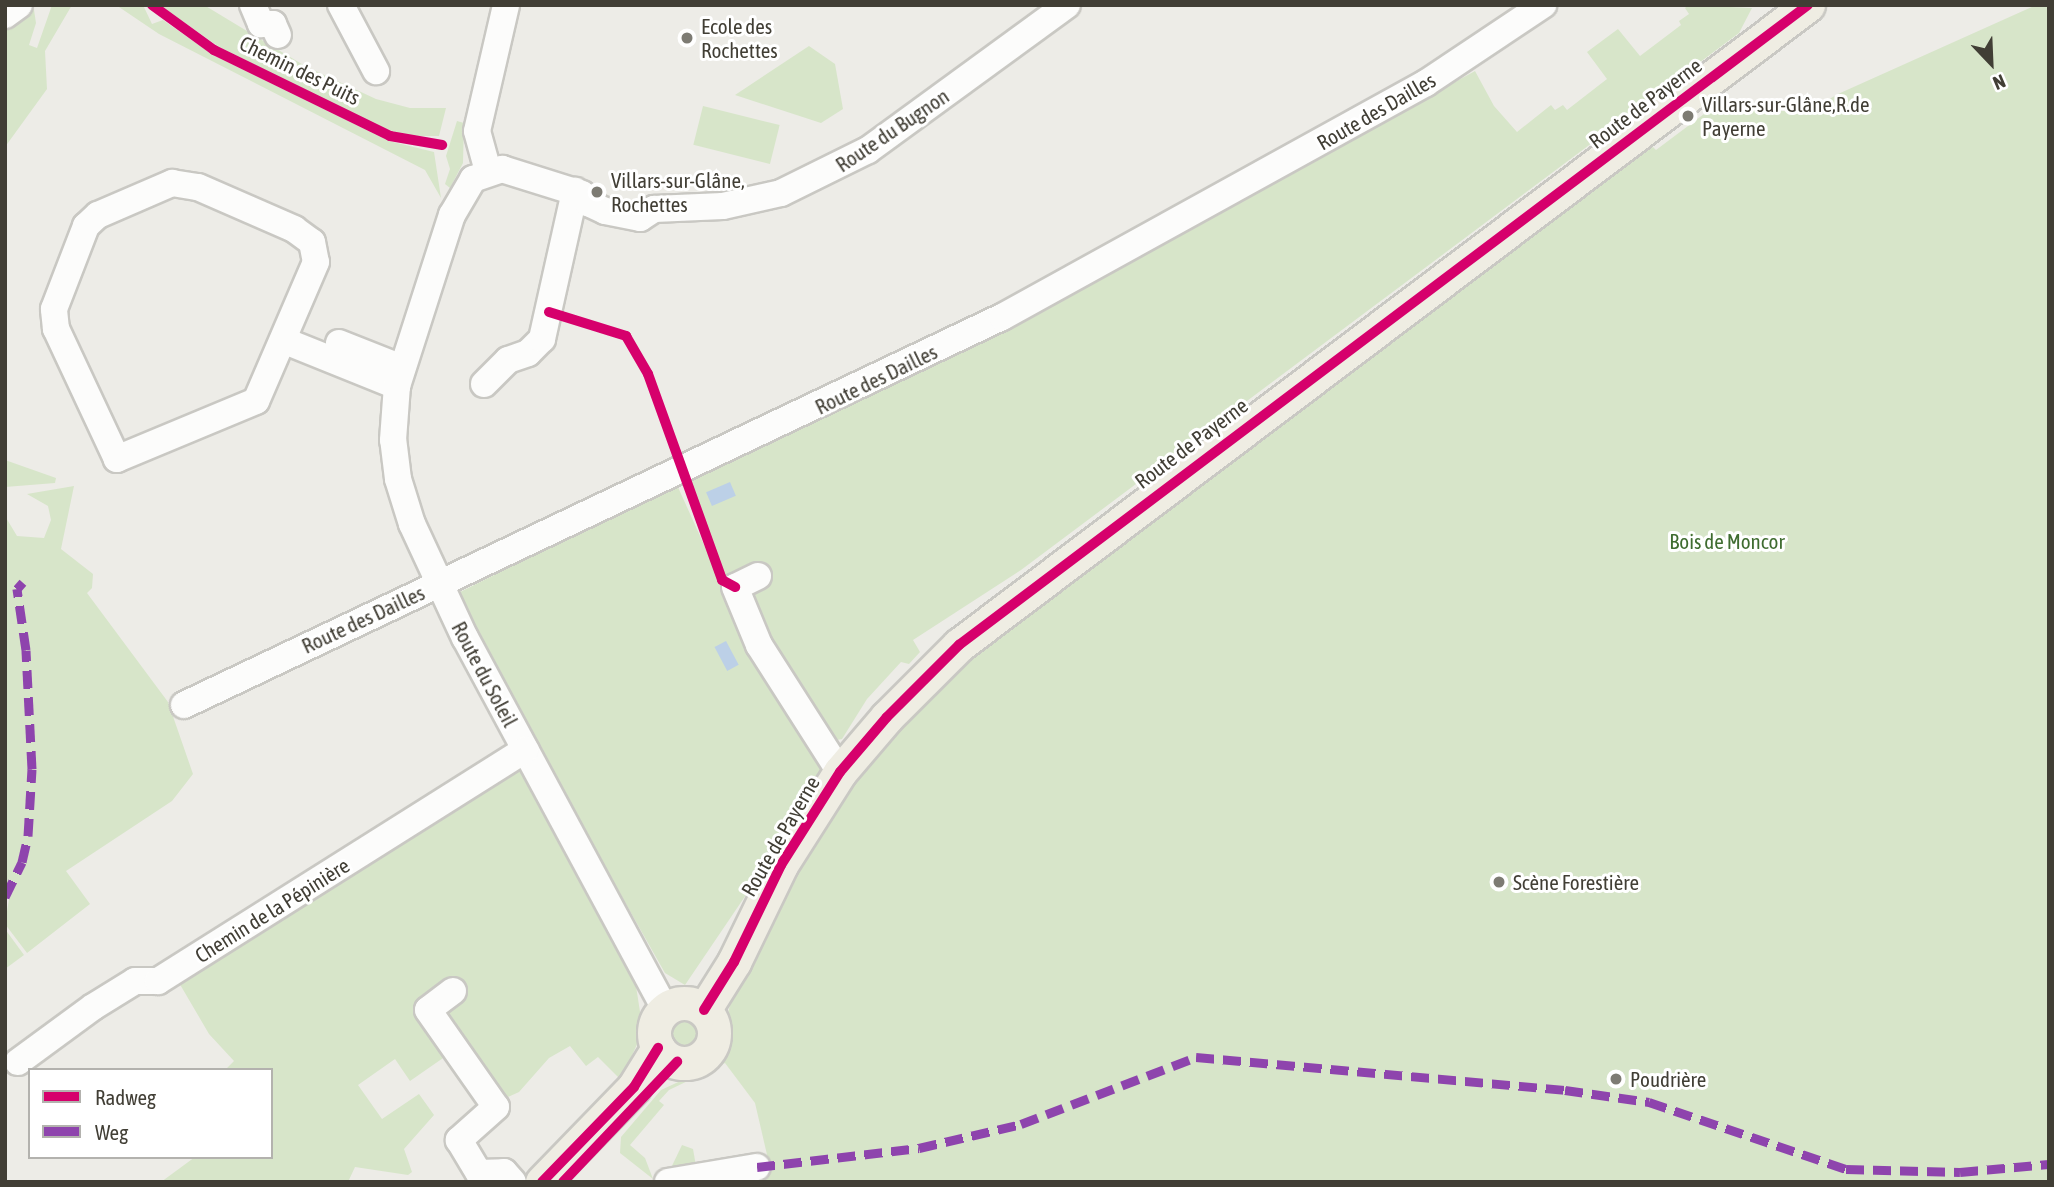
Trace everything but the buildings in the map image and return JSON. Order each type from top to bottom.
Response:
[{"type":"main road","name":"Route de Payerne","points":[[704,1010],[734,962],[781,865],[840,772],[887,716],[973,633],[1808,5]]},
{"type":"main road","points":[[685,1002],[704,1010],[712,1022],[712,1045],[695,1060],[668,1055],[654,1030],[665,1009],[685,1002]]},
{"type":"main road","points":[[542,1182],[668,1055]]},
{"type":"main road","points":[[563,1182],[668,1055]]},
{"type":"street","points":[[5,15],[19,5]]},
{"type":"street","points":[[253,5],[261,24],[273,24],[278,35]]},
{"type":"street","points":[[341,5],[376,71]]},
{"type":"street","points":[[488,171],[477,131],[506,5]]},
{"type":"street","name":"Route du Bugnon","points":[[488,171],[516,170],[578,193],[592,191],[640,200],[654,209],[752,201],[825,175],[869,150],[1067,5]]},
{"type":"street","name":"Route des Dailles","points":[[184,705],[1026,305],[1426,83],[1543,5]]},
{"type":"street","name":"Route du Soleil","points":[[488,171],[460,196],[400,377],[393,440],[398,480],[439,585],[665,1009]]},
{"type":"street","points":[[172,183],[198,187],[294,229],[312,242],[316,262],[288,332],[256,401],[117,459],[56,329],[54,309],[86,226],[98,215],[172,183]]},
{"type":"street","points":[[484,384],[508,360],[528,353],[542,339],[578,193]]},
{"type":"street","points":[[288,332],[400,377]]},
{"type":"street","name":"Route de Payerne","points":[[758,576],[735,587],[759,645],[840,772]]},
{"type":"street","name":"Chemin de la Pépinière","points":[[18,1062],[93,1007],[135,981],[158,981],[525,750]]},
{"type":"street","points":[[453,992],[428,1010],[496,1107],[460,1140],[479,1173],[504,1172],[513,1182]]},
{"type":"street","points":[[668,1182],[757,1167]]},
{"type":"green space","points":[[52,5],[72,5],[45,51],[47,89],[5,147],[5,20],[28,7],[34,10],[36,23],[29,45],[37,48]]},
{"type":"green space","points":[[116,5],[143,5],[152,24],[163,20],[213,55],[389,141],[434,152],[441,198],[425,170],[159,34]]},
{"type":"green space","points":[[160,5],[204,5],[305,66],[376,99],[410,108],[446,108],[439,136],[408,136],[380,127],[219,47]]},
{"type":"green space","points":[[1688,5],[1752,8],[1739,33],[1021,570],[913,640],[920,652],[909,664],[901,662],[867,699],[842,739],[816,744],[821,769],[752,886],[685,985],[665,973],[492,667],[458,593],[677,485],[719,578],[725,576],[686,481],[1016,323],[1475,71],[1494,106],[1517,132],[1551,105],[1555,110],[1563,105],[1567,110],[1607,79],[1587,52],[1618,29],[1640,56],[1681,25],[1679,21],[1689,14],[1685,8]]},
{"type":"green space","name":"Bois de Moncor","points":[[2036,5],[2049,5],[2049,1182],[691,1182],[762,1174],[768,1159],[755,1103],[725,1063],[669,1090],[659,1101],[664,1105],[630,1145],[645,1158],[653,1179],[620,1153],[621,1137],[661,1090],[702,1071],[719,1057],[726,1044],[727,1016],[736,983],[794,870],[850,782],[965,656],[1539,223],[1627,163],[1653,147],[1656,150],[1716,105],[1805,113],[1838,94]]},
{"type":"green space","points":[[809,46],[835,64],[843,109],[821,123],[735,95]]},
{"type":"green space","points":[[703,106],[780,125],[770,164],[693,145]]},
{"type":"green space","points":[[457,121],[464,123],[463,163],[450,188],[445,184],[450,169],[446,156]]},
{"type":"green space","points":[[5,460],[56,478],[55,483],[5,487]]},
{"type":"green space","points":[[74,486],[61,549],[93,574],[92,588],[87,593],[168,702],[193,774],[172,801],[66,871],[90,904],[27,953],[5,924],[9,899],[5,895],[5,516],[17,536],[44,538],[51,520],[48,506],[27,494]]},
{"type":"green space","points":[[517,766],[619,946],[636,986],[643,1031],[621,1080],[598,1057],[586,1066],[570,1046],[549,1058],[519,1092],[508,1097],[500,1090],[470,1089],[446,1056],[410,1081],[395,1059],[358,1085],[382,1119],[419,1094],[434,1115],[404,1149],[412,1172],[408,1175],[355,1167],[348,1182],[161,1182],[192,1159],[273,1159],[273,1068],[227,1068],[234,1061],[209,1034],[178,981]]},
{"type":"green space","points":[[5,929],[24,955],[5,969]]},
{"type":"green space","points":[[685,1016],[696,1021],[701,1032],[696,1043],[685,1048],[674,1043],[669,1032],[674,1021]]},
{"type":"green space","points":[[682,1145],[693,1149],[696,1166],[670,1170]]},
{"type":"water","points":[[730,482],[736,496],[712,506],[706,492]]},
{"type":"water","points":[[726,641],[739,665],[727,671],[715,647]]},
{"type":"marked path","points":[[5,897],[22,862],[28,836],[32,769],[26,650],[17,589],[23,582]]},
{"type":"marked path","points":[[757,1167],[919,1148],[1021,1124],[1196,1057],[1565,1090],[1649,1102],[1846,1169],[1960,1172],[2049,1164]]},
{"type":"cycle path","name":"Chemin des Puits","points":[[152,5],[214,50],[390,136],[442,145]]},
{"type":"cycle path","points":[[704,1010],[734,962],[781,865],[840,772],[887,717],[959,645],[1808,5]]},
{"type":"cycle path","points":[[549,312],[626,336],[648,374],[722,580],[735,587]]},
{"type":"cycle path","points":[[542,1182],[634,1087],[658,1048]]},
{"type":"cycle path","points":[[563,1182],[677,1062]]},
{"type":"place","name":"Ecole des Rochettes","points":[[687,38]]},
{"type":"place","name":"Villars-sur-Glâne,R.de Payerne","points":[[1688,116]]},
{"type":"place","name":"Villars-sur-Glâne, Rochettes","points":[[597,192]]},
{"type":"place","name":"Scène Forestière","points":[[1499,882]]},
{"type":"place","name":"Poudrière","points":[[1616,1079]]}]
